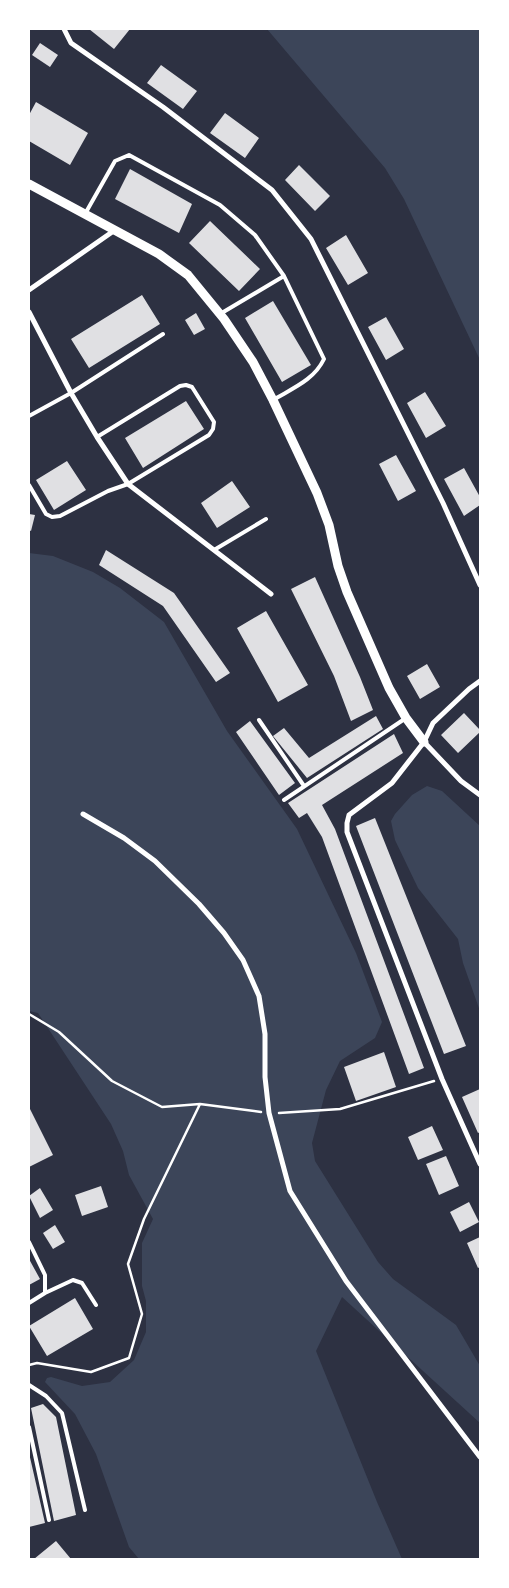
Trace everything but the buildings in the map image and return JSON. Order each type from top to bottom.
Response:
[{"type":"street","points":[[64,29],[71,43],[163,107],[272,190],[311,239],[443,503],[480,585]]},
{"type":"street","points":[[29,184],[159,254],[188,275],[220,314],[253,362],[317,493],[329,525],[338,566],[347,592],[390,688],[406,718],[424,742],[462,781],[480,795]]},
{"type":"street","points":[[29,290],[115,230]]},
{"type":"street","points":[[29,312],[71,393],[128,484],[271,594]]},
{"type":"street","points":[[480,682],[469,689],[433,723],[424,742],[392,783],[349,814],[347,823],[348,832],[442,1079],[480,1164]]},
{"type":"street","points":[[83,814],[124,838],[155,860],[212,918],[243,960],[259,996],[265,1034],[265,1077],[269,1113],[290,1191],[346,1280],[480,1457]]},
{"type":"lane","points":[[85,214],[115,161],[129,156],[220,205],[255,235],[284,276],[324,359],[319,369],[312,376],[273,400]]},
{"type":"lane","points":[[220,314],[284,276]]},
{"type":"lane","points":[[29,416],[71,393],[163,334]]},
{"type":"lane","points":[[29,485],[46,514],[52,517],[60,516],[108,491],[128,484],[209,434],[213,429],[214,422],[192,388],[186,384],[97,437]]},
{"type":"lane","points":[[214,550],[266,519]]},
{"type":"lane","points":[[284,800],[406,718]]},
{"type":"lane","points":[[259,720],[304,786]]},
{"type":"lane","points":[[29,1242],[45,1275],[45,1293]]},
{"type":"lane","points":[[29,1303],[73,1280],[82,1284],[96,1305]]},
{"type":"lane","points":[[29,1385],[46,1396],[62,1413],[85,1510]]},
{"type":"lane","points":[[29,1427],[49,1520]]},
{"type":"path","points":[[29,1014],[59,1032],[112,1081],[162,1106],[200,1104],[269,1113],[340,1109],[442,1079]]},
{"type":"path","points":[[29,1365],[38,1363],[91,1372],[129,1358],[142,1314],[128,1264],[144,1218],[200,1104]]},
{"type":"shaded area","points":[[267,29],[480,29],[480,360],[404,199],[385,168]]},
{"type":"shaded area","points":[[29,553],[53,556],[93,572],[120,588],[164,622],[227,731],[297,829],[356,953],[382,1022],[375,1038],[340,1061],[326,1090],[312,1143],[315,1161],[378,1262],[393,1279],[456,1325],[480,1366],[480,1423],[342,1297],[316,1351],[402,1559],[139,1559],[129,1547],[96,1454],[75,1414],[45,1382],[47,1378],[51,1377],[82,1386],[110,1382],[134,1360],[146,1332],[146,1301],[142,1286],[142,1243],[153,1219],[129,1175],[123,1151],[111,1124],[38,1013],[29,1011]]},
{"type":"shaded area","points":[[427,786],[442,791],[480,826],[480,1011],[463,963],[458,939],[418,888],[395,840],[391,821],[395,814],[412,795]]}]
